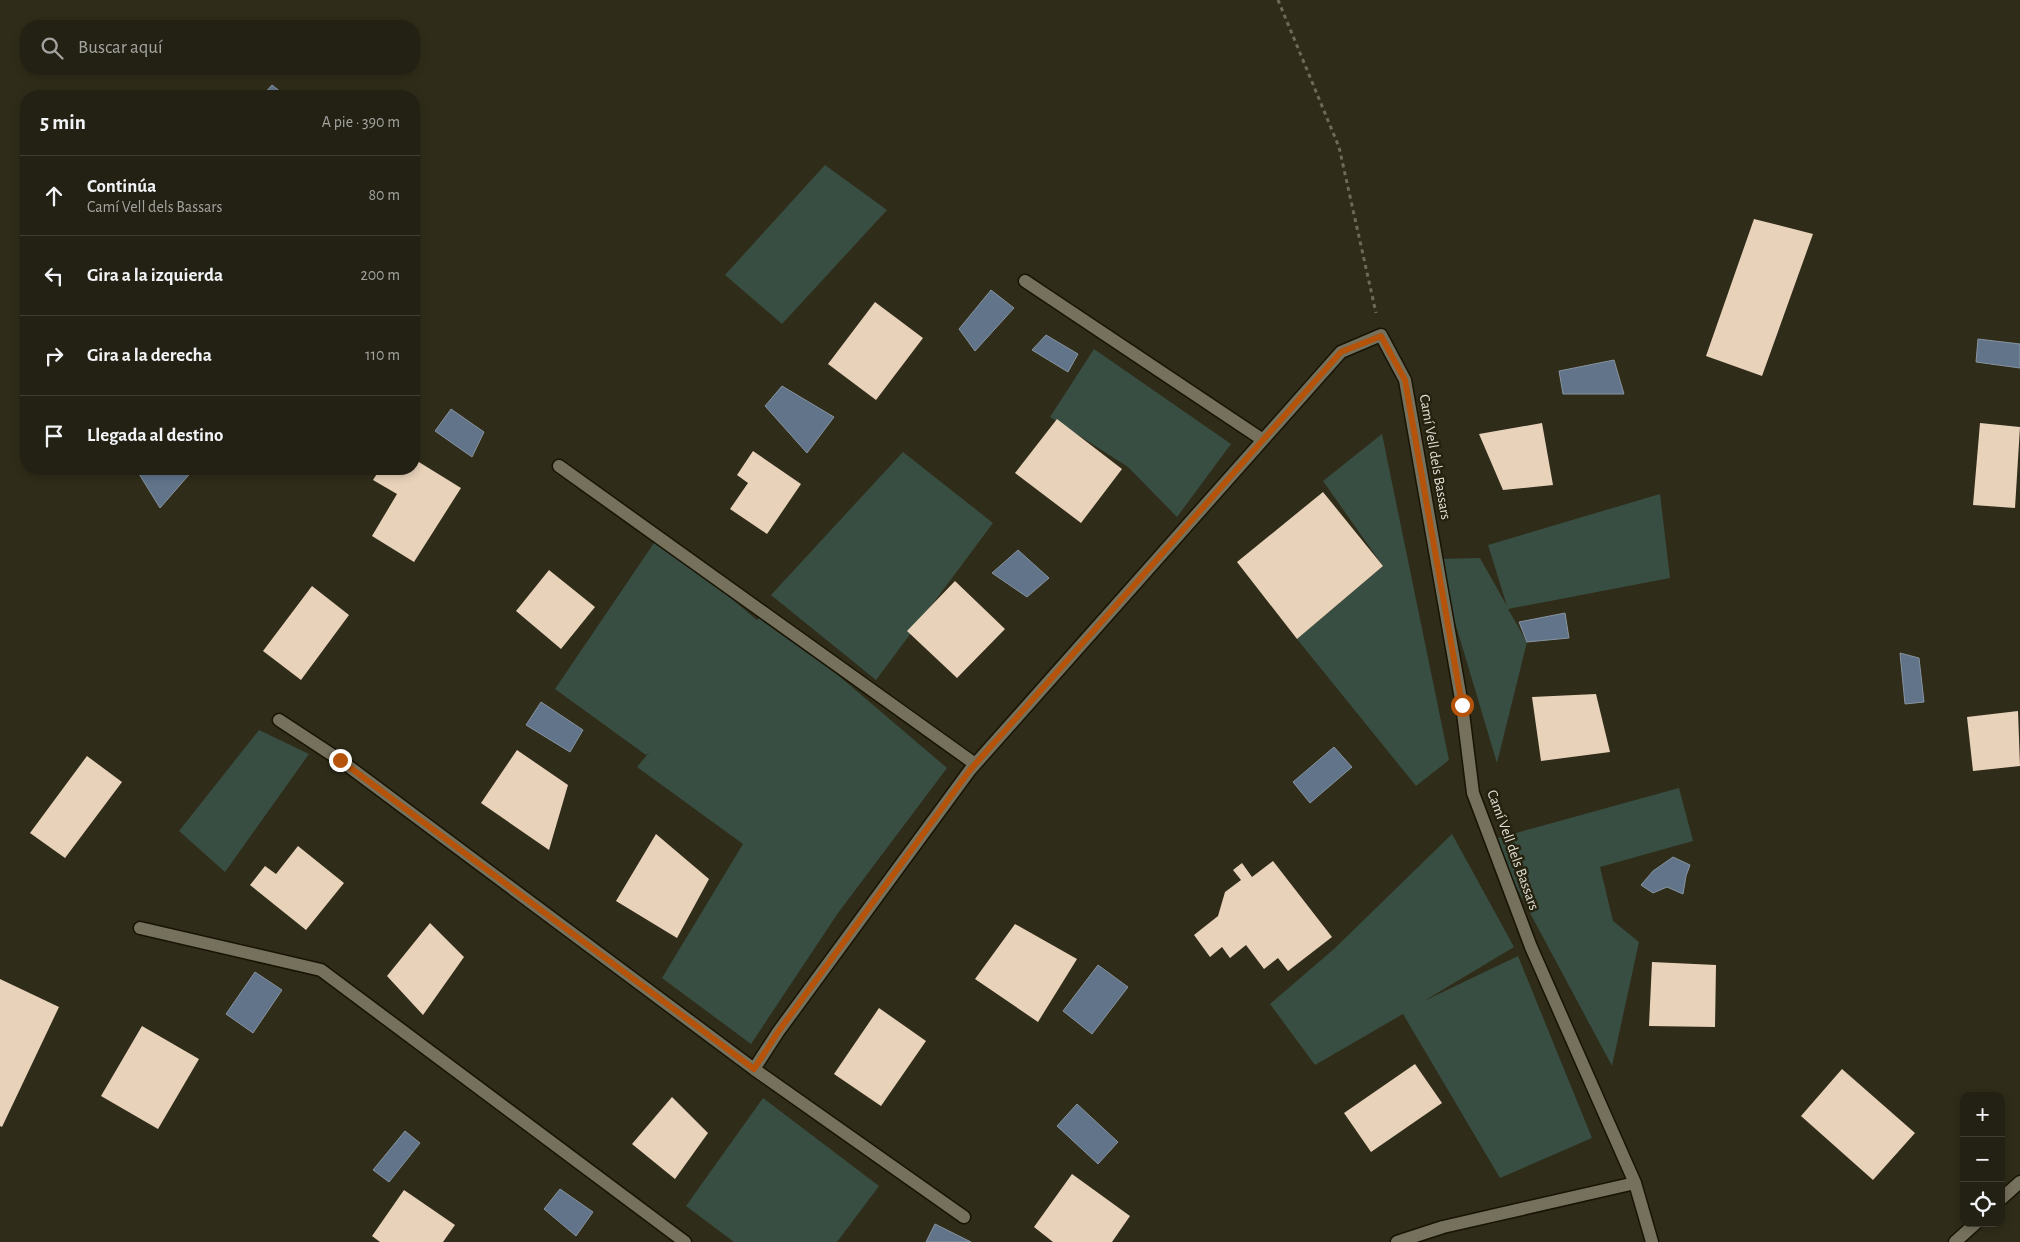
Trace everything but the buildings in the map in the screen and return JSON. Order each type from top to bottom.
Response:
[{"type":"street","points":[[1025,281],[1262,440]]},
{"type":"street","points":[[754,1069],[778,1032],[976,764],[1341,352],[1381,336]]},
{"type":"street","name":"Camí Vell dels Bassars","points":[[1381,336],[1405,380],[1462,705],[1473,794],[1532,947],[1635,1183],[1652,1242]]},
{"type":"street","points":[[559,466],[976,764]]},
{"type":"street","points":[[279,720],[340,760],[754,1069],[964,1217]]},
{"type":"street","points":[[140,928],[321,970],[685,1242]]},
{"type":"street","points":[[2005,1196],[2020,1182]]},
{"type":"street","points":[[1397,1242],[1443,1227],[1635,1183]]},
{"type":"street","points":[[1955,1242],[1972,1227]]},
{"type":"path","points":[[1278,0],[1339,147],[1381,336]]},
{"type":"green space","points":[[825,165],[887,210],[782,324],[725,275]]},
{"type":"green space","points":[[1094,349],[1231,444],[1177,517],[1128,467],[1050,417]]},
{"type":"green space","points":[[1382,434],[1449,760],[1416,786],[1297,639],[1383,566],[1323,481]]},
{"type":"green space","points":[[903,452],[993,523],[876,680],[771,595]]},
{"type":"green space","points":[[1660,494],[1670,578],[1508,609],[1527,642],[1497,763],[1436,559],[1480,558],[1507,606],[1488,545]]},
{"type":"green space","points":[[658,537],[757,620],[764,612],[947,768],[838,913],[751,1044],[662,978],[743,844],[637,767],[651,750],[646,755],[555,689]]},
{"type":"green space","points":[[259,730],[309,754],[225,872],[179,831]]},
{"type":"green space","points":[[1679,788],[1693,841],[1600,867],[1613,921],[1639,942],[1612,1066],[1491,840]]},
{"type":"green space","points":[[1452,834],[1514,947],[1424,1001],[1518,956],[1592,1138],[1500,1178],[1403,1014],[1315,1065],[1270,1004],[1334,949]]},
{"type":"green space","points":[[763,1098],[879,1186],[837,1242],[734,1242],[686,1206]]},
{"type":"water","points":[[272,85],[278,90],[267,90]]},
{"type":"water","points":[[991,290],[1014,308],[975,351],[959,329]]},
{"type":"water","points":[[1046,335],[1078,354],[1068,372],[1032,350]]},
{"type":"water","points":[[1978,339],[2020,344],[2020,368],[1976,362]]},
{"type":"water","points":[[1614,360],[1624,394],[1563,394],[1559,371]]},
{"type":"water","points":[[782,386],[834,417],[807,453],[765,406]]},
{"type":"water","points":[[451,409],[484,432],[472,457],[435,431]]},
{"type":"water","points":[[140,475],[189,475],[160,508]]},
{"type":"water","points":[[1018,550],[1049,578],[1027,597],[992,573]]},
{"type":"water","points":[[1565,613],[1569,638],[1527,642],[1519,622]]},
{"type":"water","points":[[1900,653],[1919,658],[1924,702],[1905,704]]},
{"type":"water","points":[[541,702],[583,730],[570,752],[526,725]]},
{"type":"water","points":[[1334,747],[1352,767],[1310,803],[1293,782]]},
{"type":"water","points":[[1673,857],[1690,865],[1683,894],[1667,887],[1653,893],[1641,885],[1653,871]]},
{"type":"water","points":[[1098,965],[1128,987],[1092,1034],[1063,1011]]},
{"type":"water","points":[[255,972],[282,990],[253,1033],[226,1014]]},
{"type":"water","points":[[1077,1104],[1118,1142],[1098,1164],[1057,1126]]},
{"type":"water","points":[[405,1131],[420,1143],[389,1182],[373,1170]]},
{"type":"water","points":[[560,1189],[593,1212],[576,1236],[544,1209]]},
{"type":"water","points":[[935,1224],[971,1242],[926,1242]]},
{"type":"route","points":[[340,760],[754,1069],[778,1032],[970,770],[1341,352],[1381,336],[1405,380],[1462,705]]}]
